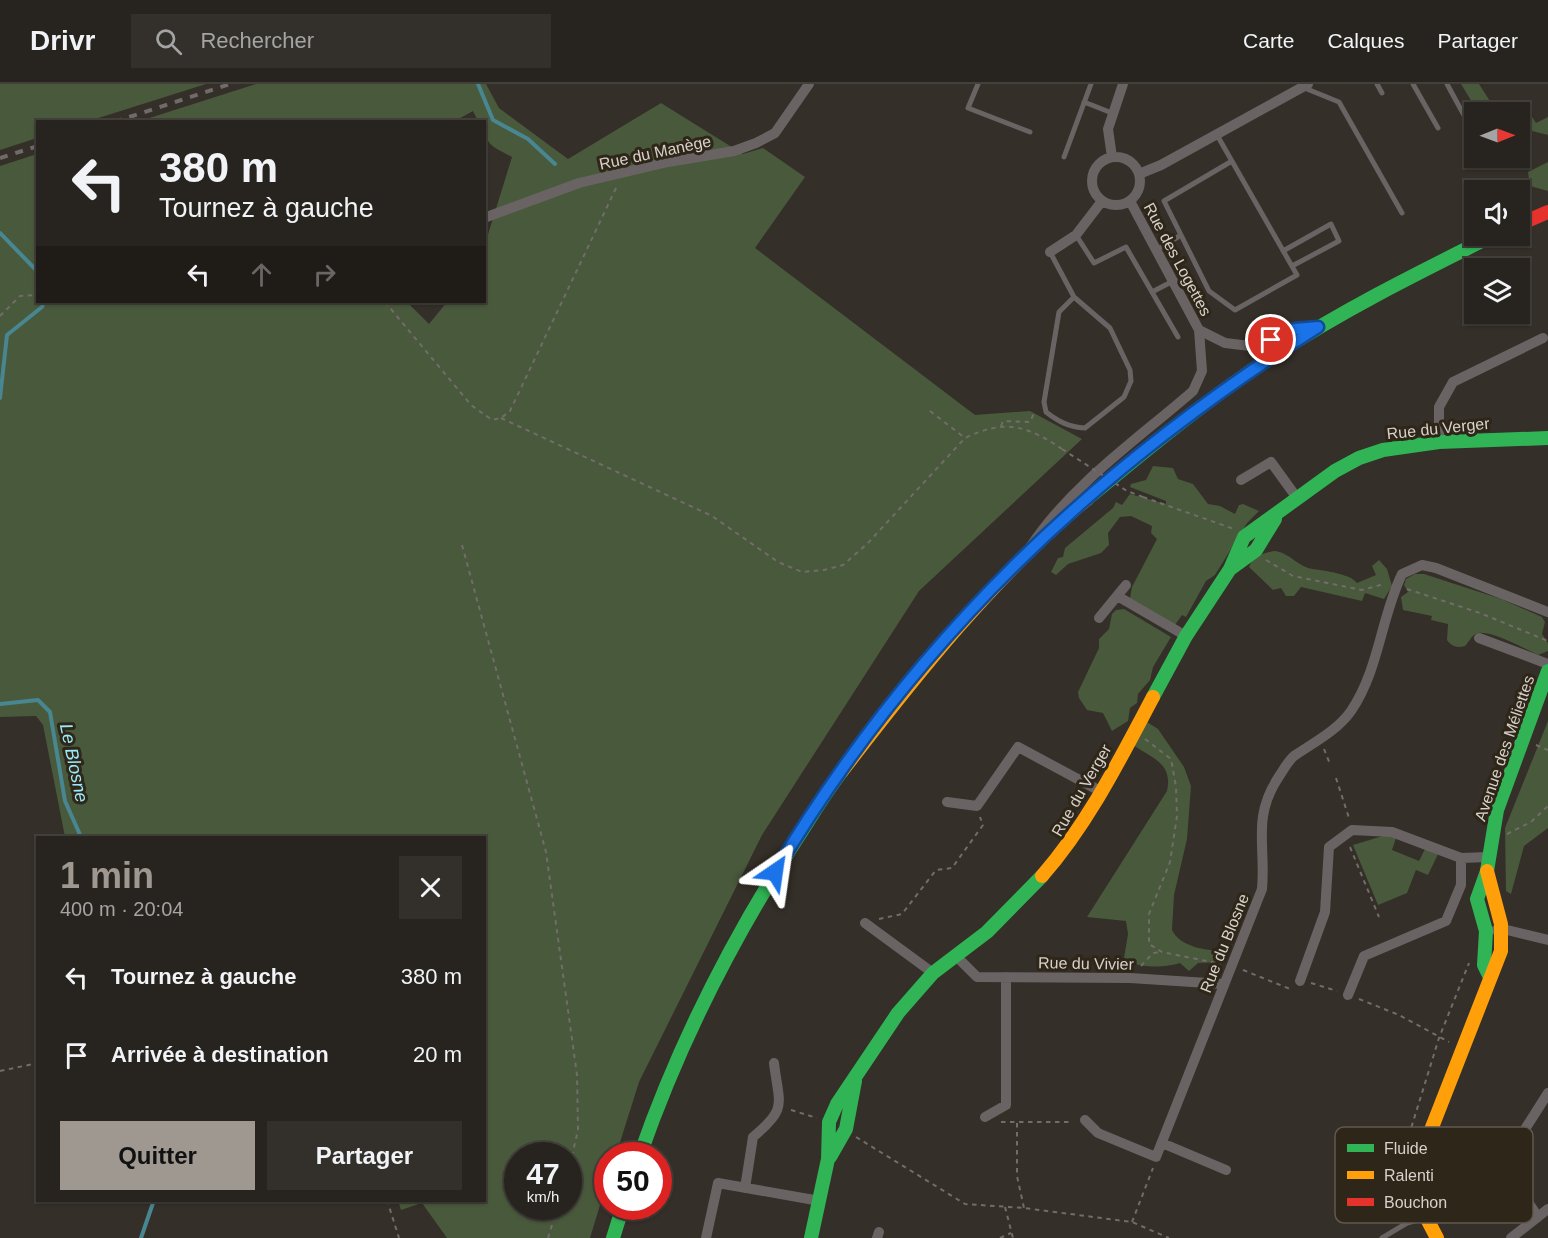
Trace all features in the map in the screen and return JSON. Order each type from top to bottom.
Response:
[{"type":"street","name":"Rue du Manège","points":[[486,217],[579,183],[668,162],[734,151],[756,142],[774,133],[809,84]]},
{"type":"street","points":[[1112,157],[1108,129],[1124,84]]},
{"type":"street","points":[[1139,174],[1161,165],[1303,85]]},
{"type":"street","points":[[1112,157],[1128,160],[1139,174],[1140,186],[1130,201],[1116,206],[1101,201],[1094,191],[1092,179],[1100,163],[1112,157]]},
{"type":"street","points":[[1050,252],[1076,235],[1101,201]]},
{"type":"street","name":"Rue des Logettes","points":[[1130,201],[1175,280],[1199,330]]},
{"type":"street","points":[[1530,220],[1548,212]]},
{"type":"street","points":[[645,1142],[690,1030],[728,954],[786,854],[822,798],[915,674],[966,615],[1090,493],[1212,397],[1318,327],[1392,285],[1472,246]]},
{"type":"street","points":[[1199,330],[1225,343],[1250,346],[1295,329],[1318,327]]},
{"type":"street","points":[[1024,556],[1046,524],[1069,499],[1193,392],[1202,371],[1199,330]]},
{"type":"street","points":[[1439,442],[1439,407],[1453,382],[1543,338]]},
{"type":"street","name":"Rue du Verger","points":[[811,1238],[828,1159],[829,1122],[837,1104],[855,1080],[897,1013],[933,973],[957,957],[995,925],[1068,846],[1102,792],[1132,732],[1186,636],[1230,569],[1244,537],[1335,471],[1359,458],[1404,446],[1439,442],[1548,438]]},
{"type":"street","points":[[1242,480],[1271,462],[1297,498]]},
{"type":"street","name":"Rue du Verger","points":[[1230,569],[1256,550],[1278,513]]},
{"type":"street","points":[[1397,585],[1402,574],[1422,565],[1548,612]]},
{"type":"street","points":[[1099,618],[1119,597],[1126,585]]},
{"type":"street","name":"Rue du Blosne","points":[[1156,1157],[1262,889],[1264,869],[1260,827],[1269,792],[1290,759],[1334,729],[1351,712],[1366,682],[1397,585]]},
{"type":"street","points":[[1119,597],[1186,636]]},
{"type":"street","points":[[1479,638],[1548,664]]},
{"type":"street","name":"Avenue des Méliettes","points":[[1490,977],[1484,965],[1486,931],[1477,899],[1487,864],[1497,810],[1548,671]]},
{"type":"street","points":[[947,802],[977,806],[1018,747],[1102,792]]},
{"type":"street","points":[[1300,981],[1325,912],[1329,847],[1352,830],[1392,832],[1461,858],[1487,864]]},
{"type":"street","points":[[1348,995],[1364,956],[1446,921],[1461,885],[1461,858]]},
{"type":"street","name":"Avenue des Méliettes","points":[[1432,1127],[1490,977],[1499,963],[1503,929],[1487,864]]},
{"type":"street","points":[[865,923],[933,973]]},
{"type":"street","points":[[1486,931],[1503,929],[1548,940]]},
{"type":"street","name":"Rue du Vivier","points":[[957,957],[977,976],[1130,978],[1223,984]]},
{"type":"street","points":[[985,1117],[1006,1105],[1006,977]]},
{"type":"street","points":[[745,1188],[753,1137],[775,1119],[779,1106],[774,1063]]},
{"type":"street","name":"Rue du Verger","points":[[828,1159],[846,1129],[855,1080]]},
{"type":"street","points":[[1526,1127],[1548,1093]]},
{"type":"street","points":[[1085,1120],[1098,1133],[1156,1157]]},
{"type":"street","points":[[1162,1143],[1226,1170]]},
{"type":"street","points":[[706,1238],[718,1183],[819,1201]]},
{"type":"street","points":[[1533,1221],[1548,1209]]},
{"type":"street","points":[[1533,1210],[1538,1217]]},
{"type":"street","points":[[612,1238],[618,1220]]},
{"type":"street","name":"Avenue des Méliettes","points":[[1422,1223],[1437,1238]]},
{"type":"street","points":[[1511,1238],[1530,1223]]},
{"type":"lane","points":[[978,84],[968,108],[1030,132]]},
{"type":"lane","points":[[1064,156],[1091,84]]},
{"type":"lane","points":[[1377,84],[1382,93]]},
{"type":"lane","points":[[1413,84],[1438,128]]},
{"type":"lane","points":[[1447,84],[1464,115]]},
{"type":"lane","points":[[1303,85],[1339,102],[1402,213]]},
{"type":"lane","points":[[1084,102],[1112,113]]},
{"type":"lane","points":[[1216,135],[1232,161],[1297,274],[1235,310],[1209,291],[1164,201],[1232,161]]},
{"type":"lane","points":[[1283,251],[1331,224],[1339,241],[1292,266]]},
{"type":"lane","points":[[1076,235],[1094,262],[1125,247],[1178,337]]},
{"type":"lane","points":[[1158,249],[1181,235]]},
{"type":"lane","points":[[1050,252],[1074,297],[1110,328],[1130,370],[1131,381],[1124,397],[1085,428],[1074,427],[1054,418],[1046,412],[1044,402],[1059,312],[1074,297]]},
{"type":"lane","points":[[1152,292],[1175,280]]},
{"type":"lane","points":[[1382,1238],[1413,1223]]},
{"type":"path","points":[[386,303],[471,405],[492,420],[501,418],[510,411],[589,249],[620,174]]},
{"type":"path","points":[[0,315],[20,296],[36,294]]},
{"type":"path","points":[[1001,426],[1003,422],[1030,422],[1035,409]]},
{"type":"path","points":[[930,411],[965,438]]},
{"type":"path","points":[[501,418],[712,516],[778,562],[802,572],[843,565],[867,544],[965,438],[983,430],[1001,426],[1019,426],[1034,432],[1127,490],[1232,528],[1244,537]]},
{"type":"path","points":[[462,545],[546,852],[577,1075],[578,1130],[575,1142]]},
{"type":"path","points":[[1256,550],[1275,568],[1293,576],[1362,590],[1370,590],[1377,584],[1397,585],[1480,613],[1548,641]]},
{"type":"path","points":[[1132,732],[1171,759],[1176,787],[1177,816],[1170,862],[1149,914],[1149,944],[1162,952]]},
{"type":"path","points":[[1336,778],[1346,803],[1352,830],[1350,846],[1379,917]]},
{"type":"path","points":[[865,923],[902,914],[936,870],[952,868],[983,825],[977,806]]},
{"type":"path","points":[[1490,840],[1531,822],[1548,807]]},
{"type":"path","points":[[1130,978],[1153,953],[1162,952],[1230,966]]},
{"type":"path","points":[[1411,1127],[1439,1038],[1471,956]]},
{"type":"path","points":[[0,1071],[36,1063]]},
{"type":"path","points":[[779,1106],[829,1122]]},
{"type":"path","points":[[985,1117],[1017,1123],[1064,1124],[1085,1120]]},
{"type":"path","points":[[1017,1123],[1017,1176],[1024,1208]]},
{"type":"path","points":[[846,1129],[965,1204],[1024,1208],[1132,1222],[1169,1238]]},
{"type":"path","points":[[1132,1222],[1156,1157]]},
{"type":"path","points":[[388,1202],[399,1238]]},
{"type":"path","points":[[1005,1207],[1013,1238]]},
{"type":"path","points":[[548,1238],[554,1220]]},
{"type":"path","points":[[1000,1238],[1011,1233]]},
{"type":"green space","points":[[0,84],[206,84],[92,120],[36,120],[36,138],[0,150]]},
{"type":"green space","points":[[256,84],[486,84],[499,108],[568,159],[661,103],[743,154],[763,148],[805,177],[755,248],[975,415],[1030,411],[1082,439],[919,591],[762,835],[639,1082],[620,1142],[594,1142],[595,1220],[590,1238],[447,1238],[422,1203],[401,1210],[399,1202],[486,1202],[486,836],[65,836],[43,725],[36,716],[0,717],[0,166],[36,154],[36,303],[408,303],[429,324],[446,303],[486,303],[486,241],[512,157],[488,141],[486,120],[478,120],[473,111],[457,120],[143,120]]},
{"type":"green space","points":[[1461,84],[1479,84],[1491,102],[1472,102]]},
{"type":"green space","points":[[1530,114],[1536,123],[1548,117],[1548,135],[1530,130]]},
{"type":"green space","points":[[1548,162],[1548,191],[1530,186],[1528,172]]},
{"type":"green space","points":[[1153,466],[1173,468],[1178,479],[1193,484],[1208,504],[1220,506],[1235,514],[1239,505],[1243,504],[1259,511],[1247,523],[1215,575],[1206,581],[1186,617],[1182,615],[1175,625],[1130,598],[1132,587],[1157,539],[1151,533],[1152,526],[1131,516],[1120,517],[1108,533],[1109,545],[1101,553],[1068,564],[1056,575],[1051,572],[1058,558],[1063,557],[1065,548],[1113,508],[1116,502],[1122,505],[1130,494],[1166,504],[1166,501],[1130,487],[1131,484],[1146,480]]},
{"type":"green space","points":[[1274,551],[1308,568],[1344,575],[1357,583],[1376,575],[1372,566],[1379,560],[1387,569],[1392,586],[1384,599],[1365,593],[1362,601],[1301,587],[1294,596],[1286,596],[1281,588],[1273,590],[1249,567],[1259,556]]},
{"type":"green space","points":[[1415,574],[1424,574],[1501,599],[1542,617],[1545,622],[1542,634],[1548,643],[1548,651],[1538,655],[1484,633],[1474,635],[1465,646],[1453,646],[1447,640],[1448,624],[1431,620],[1432,616],[1403,610],[1401,597],[1408,592],[1404,585],[1406,579]]},
{"type":"green space","points":[[1124,609],[1171,637],[1153,667],[1150,680],[1138,694],[1137,703],[1130,708],[1128,721],[1112,731],[1103,713],[1087,710],[1078,692],[1099,648],[1099,639],[1109,629],[1112,614],[1116,610]]},
{"type":"green space","points":[[1548,721],[1548,828],[1524,846],[1511,894],[1506,891],[1505,828]]},
{"type":"green space","points":[[1147,722],[1158,729],[1184,767],[1191,786],[1187,839],[1174,895],[1172,930],[1176,936],[1188,944],[1202,949],[1225,951],[1227,955],[1224,962],[1198,963],[1189,971],[1180,963],[1167,966],[1143,966],[1129,962],[1124,958],[1128,934],[1126,921],[1087,917],[1167,791],[1167,774],[1164,768],[1154,758],[1133,745]]},
{"type":"green space","points":[[1386,835],[1396,838],[1392,850],[1419,861],[1425,849],[1438,854],[1428,875],[1416,870],[1407,893],[1378,905],[1353,845]]},
{"type":"waterway","points":[[478,84],[493,120],[528,139],[555,164]]},
{"type":"waterway","name":"Le Blosne","points":[[0,233],[36,270]]},
{"type":"waterway","name":"Le Blosne","points":[[0,398],[7,335],[42,307],[44,303]]},
{"type":"waterway","name":"Le Blosne","points":[[0,704],[38,700],[50,712],[65,801],[81,836]]},
{"type":"waterway","name":"Le Blosne","points":[[141,1238],[153,1202]]},
{"type":"railway","points":[[120,120],[230,84]]},
{"type":"railway","points":[[0,158],[36,147]]},
{"type":"traffic: fast","points":[[1087,499],[1156,442],[1276,354],[1355,307],[1472,246]]},
{"type":"traffic: fast","points":[[1153,697],[1186,636],[1230,569],[1244,537],[1335,471],[1359,458],[1383,450],[1439,442],[1548,438]]},
{"type":"traffic: fast","points":[[1230,569],[1256,550],[1275,519]]},
{"type":"traffic: fast","points":[[1490,977],[1484,965],[1486,931],[1477,899],[1487,871],[1497,810],[1548,671]]},
{"type":"traffic: fast","points":[[645,1142],[672,1072],[729,954],[773,877],[842,771]]},
{"type":"traffic: fast","points":[[811,1238],[828,1159],[829,1122],[837,1104],[898,1013],[933,973],[987,932],[1042,876]]},
{"type":"traffic: fast","points":[[830,1157],[846,1129],[855,1081]]},
{"type":"traffic: fast","points":[[613,1238],[619,1220]]},
{"type":"traffic: slow","points":[[842,771],[957,628],[1019,561],[1087,499]]},
{"type":"traffic: slow","points":[[1042,876],[1089,812],[1153,697]]},
{"type":"traffic: slow","points":[[1432,1127],[1501,951],[1501,924],[1487,871]]},
{"type":"traffic: slow","points":[[1429,1223],[1437,1238]]},
{"type":"traffic: jam","points":[[1530,220],[1548,212]]},
{"type":"route","points":[[775,872],[822,798],[877,722],[966,615],[1024,556],[1073,508],[1154,441],[1212,397],[1318,327],[1295,329],[1271,340]]}]
